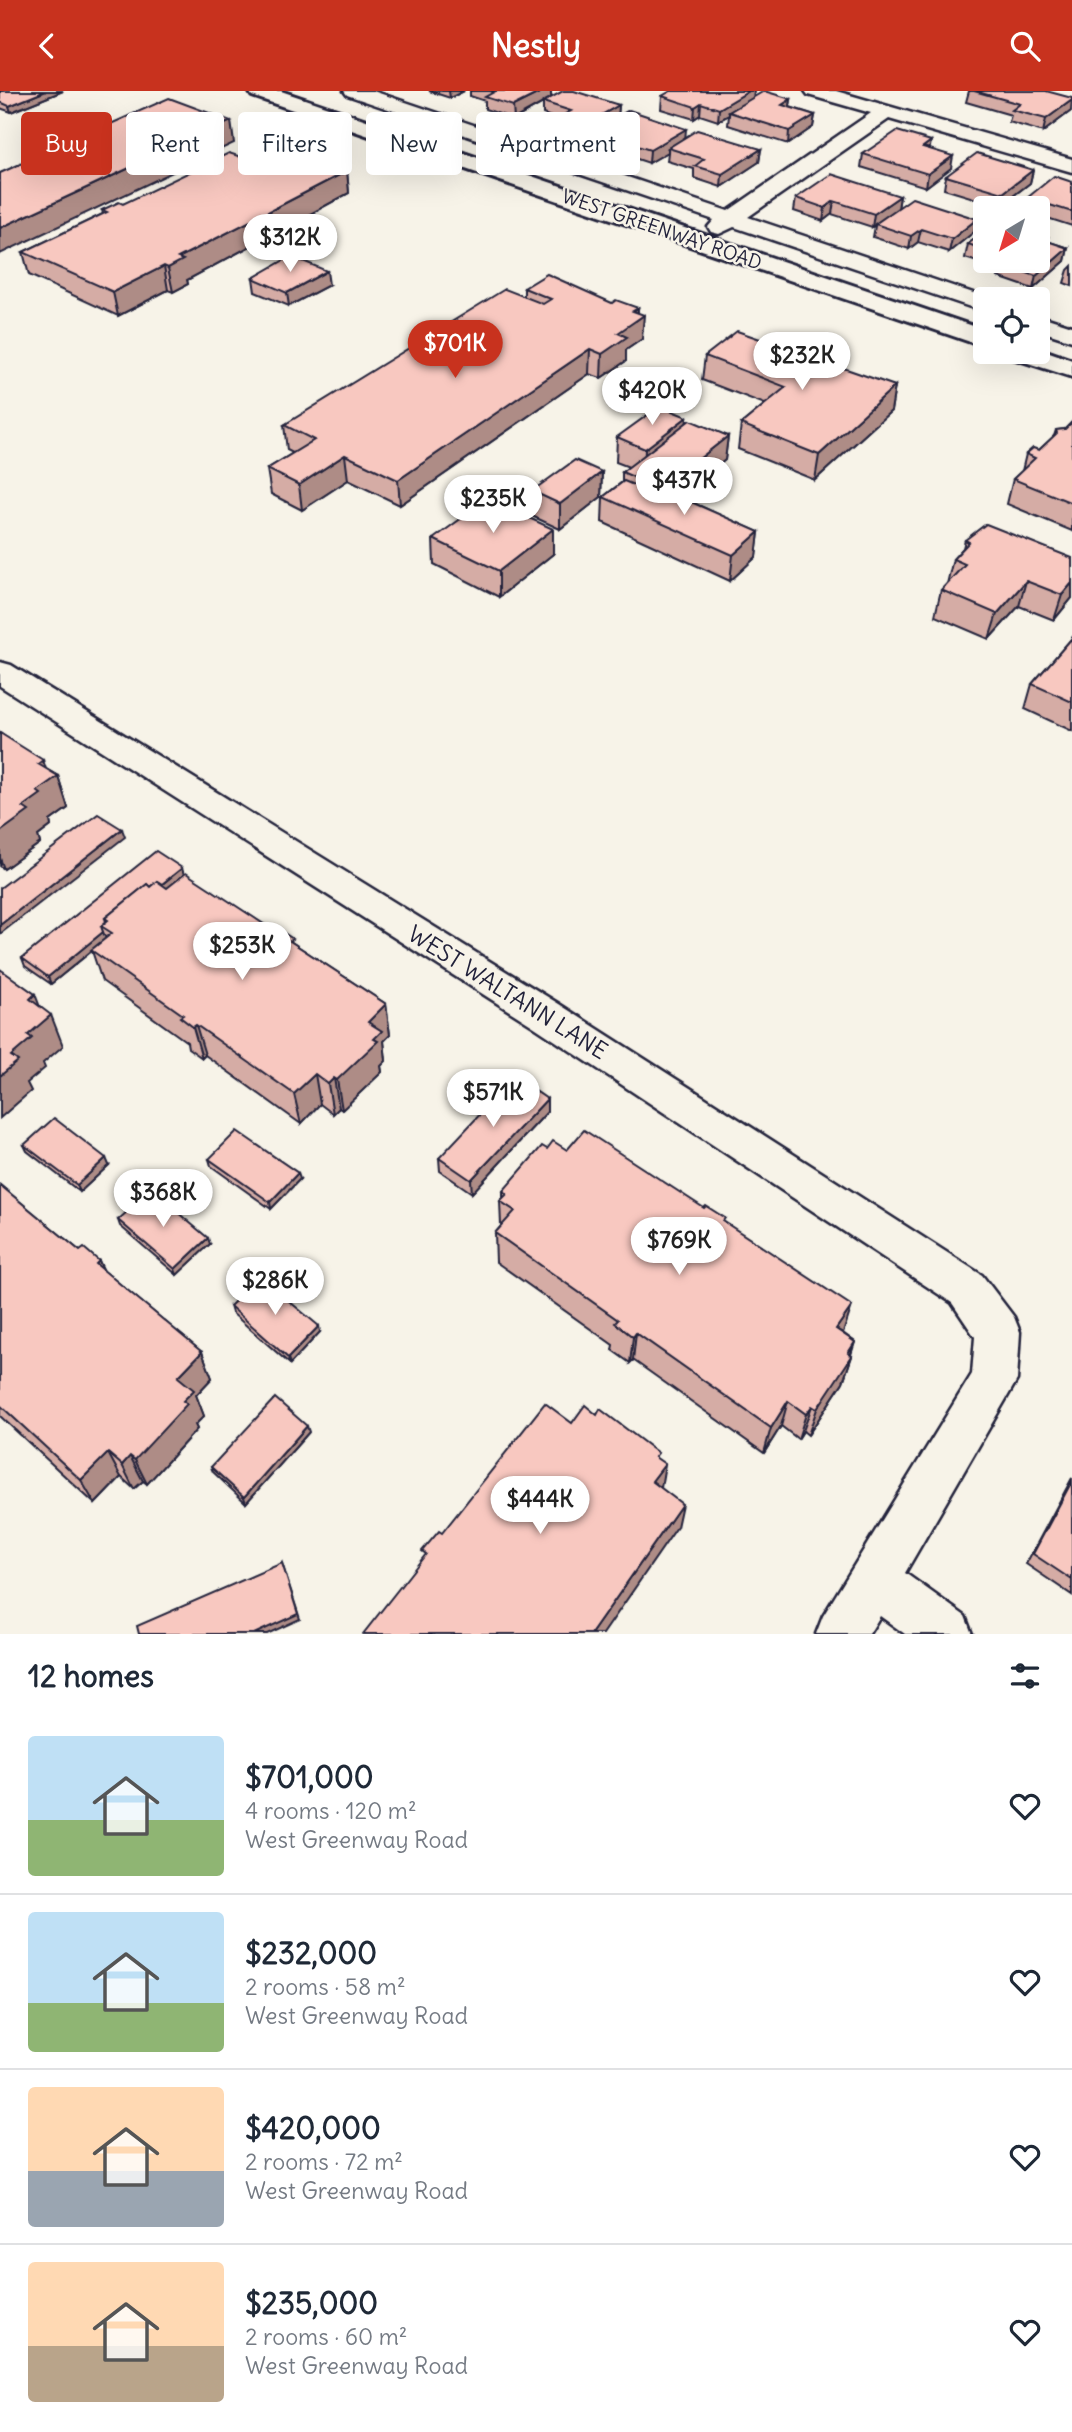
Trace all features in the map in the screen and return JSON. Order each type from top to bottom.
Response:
[{"type":"main road","name":"WEST GREENWAY ROAD","points":[[260,91],[973,335]]},
{"type":"main road","points":[[1050,361],[1072,369]]},
{"type":"street","name":"WEST GREENWAY ROAD","points":[[354,91],[973,301]]},
{"type":"street","points":[[815,91],[1072,166]]},
{"type":"street","points":[[698,241],[886,111]]},
{"type":"street","points":[[1050,326],[1072,334]]},
{"type":"street","name":"WEST WALTANN LANE","points":[[0,672],[546,1015],[967,1289],[998,1332],[993,1380],[874,1581]]},
{"type":"street","points":[[841,1634],[874,1581],[947,1634]]},
{"type":"building","points":[[0,91],[46,91],[9,106],[0,102]]},
{"type":"building","points":[[491,91],[543,91],[513,106],[485,97],[494,92]]},
{"type":"building","points":[[563,91],[574,91],[619,105],[607,112],[569,112],[571,111],[543,102]]},
{"type":"building","points":[[671,91],[749,91],[719,109],[701,103],[695,107],[662,96]]},
{"type":"building","points":[[764,91],[791,99],[782,105],[815,115],[789,131],[729,112]]},
{"type":"building","points":[[974,91],[1046,91],[1072,100],[1046,119],[1012,110],[1020,104]]},
{"type":"building","points":[[169,98],[207,112],[137,112]]},
{"type":"building","points":[[640,114],[686,129],[650,150],[640,147]]},
{"type":"building","points":[[126,117],[126,170],[0,228],[0,173],[21,164],[21,175],[112,175],[112,123]]},
{"type":"building","points":[[697,130],[761,149],[722,174],[695,166],[704,159],[668,148]]},
{"type":"building","points":[[897,131],[931,141],[923,147],[953,156],[928,174],[863,154]]},
{"type":"building","points":[[229,153],[238,156],[238,175],[339,175],[264,214],[273,218],[264,223],[254,219],[178,258],[183,260],[168,268],[164,266],[113,292],[23,252],[107,212],[102,210],[119,202],[123,204],[183,175],[224,175],[224,155]]},
{"type":"building","points":[[977,153],[1033,170],[1003,193],[946,176]]},
{"type":"building","points":[[831,174],[900,196],[874,214],[834,201],[825,208],[796,198]]},
{"type":"building","points":[[1054,176],[1072,182],[1072,212],[1050,205],[1050,196],[1029,196]]},
{"type":"building","points":[[912,198],[973,218],[973,222],[952,239],[921,229],[911,236],[875,224]]},
{"type":"building","points":[[1050,242],[1068,248],[1050,264]]},
{"type":"building","points":[[291,256],[327,271],[287,293],[253,278]]},
{"type":"building","points":[[547,274],[612,303],[616,300],[638,308],[633,311],[644,315],[618,333],[627,337],[602,354],[590,349],[398,480],[345,455],[299,485],[267,469],[314,440],[284,425],[505,289],[543,304],[551,299],[524,288]]},
{"type":"building","points":[[737,331],[895,386],[819,455],[741,424],[786,387],[705,356]]},
{"type":"building","points":[[660,406],[687,417],[645,449],[617,437]]},
{"type":"building","points":[[690,420],[728,436],[661,489],[622,472]]},
{"type":"building","points":[[1072,422],[1072,503],[1013,479],[1035,458],[1026,454],[1033,448],[1039,450],[1057,433],[1056,430],[1065,429]]},
{"type":"building","points":[[575,460],[602,472],[560,504],[532,491]]},
{"type":"building","points":[[624,481],[667,499],[673,494],[759,532],[733,555],[603,497]]},
{"type":"building","points":[[488,499],[553,529],[499,571],[433,539]]},
{"type":"building","points":[[986,524],[1072,558],[1072,583],[1062,595],[1026,581],[997,614],[941,590],[965,564],[953,559],[969,542],[965,540]]},
{"type":"building","points":[[1072,638],[1072,702],[1032,684]]},
{"type":"building","points":[[0,733],[43,760],[38,764],[58,776],[37,791],[41,794],[23,807],[29,811],[0,832]]},
{"type":"building","points":[[98,814],[122,829],[0,925],[0,888]]},
{"type":"building","points":[[156,851],[182,868],[162,884],[157,881],[150,887],[147,884],[105,918],[106,922],[101,926],[103,932],[48,977],[22,958]]},
{"type":"building","points":[[186,873],[276,932],[279,930],[293,939],[290,941],[386,1004],[368,1022],[382,1031],[374,1039],[378,1041],[337,1080],[334,1078],[328,1084],[315,1074],[294,1094],[196,1025],[193,1027],[180,1017],[183,1015],[91,950],[112,933],[101,926],[108,920],[105,918],[147,884],[150,887],[157,881],[167,888]]},
{"type":"building","points":[[0,969],[35,994],[30,999],[51,1015],[28,1035],[32,1038],[11,1056],[18,1061],[0,1076]]},
{"type":"building","points":[[515,1077],[547,1099],[471,1180],[439,1158]]},
{"type":"building","points":[[54,1118],[106,1158],[77,1185],[24,1145]]},
{"type":"building","points":[[584,1130],[704,1208],[706,1206],[725,1218],[723,1221],[852,1306],[836,1329],[855,1342],[848,1353],[852,1356],[817,1409],[812,1406],[806,1414],[788,1401],[771,1428],[636,1333],[633,1337],[615,1323],[618,1320],[495,1233],[515,1211],[500,1201],[507,1194],[503,1191],[542,1146],[547,1149],[553,1141],[567,1150]]},
{"type":"building","points":[[237,1131],[298,1173],[270,1202],[209,1159]]},
{"type":"building","points":[[0,1185],[80,1251],[84,1248],[99,1261],[96,1264],[202,1352],[178,1377],[194,1390],[183,1401],[187,1404],[135,1460],[130,1456],[122,1465],[108,1453],[81,1480],[0,1405]]},
{"type":"building","points":[[151,1190],[208,1238],[175,1269],[118,1220]]},
{"type":"building","points":[[260,1277],[319,1326],[288,1358],[230,1306]]},
{"type":"building","points":[[275,1398],[307,1426],[244,1497],[211,1467]]},
{"type":"building","points":[[545,1403],[572,1423],[585,1405],[597,1415],[600,1409],[658,1453],[655,1457],[665,1464],[652,1481],[682,1504],[591,1634],[363,1634],[426,1554],[422,1551],[439,1531],[442,1533]]},
{"type":"building","points":[[1072,1481],[1072,1580],[1033,1554]]},
{"type":"building","points":[[282,1563],[298,1614],[254,1634],[139,1634],[137,1626]]}]
